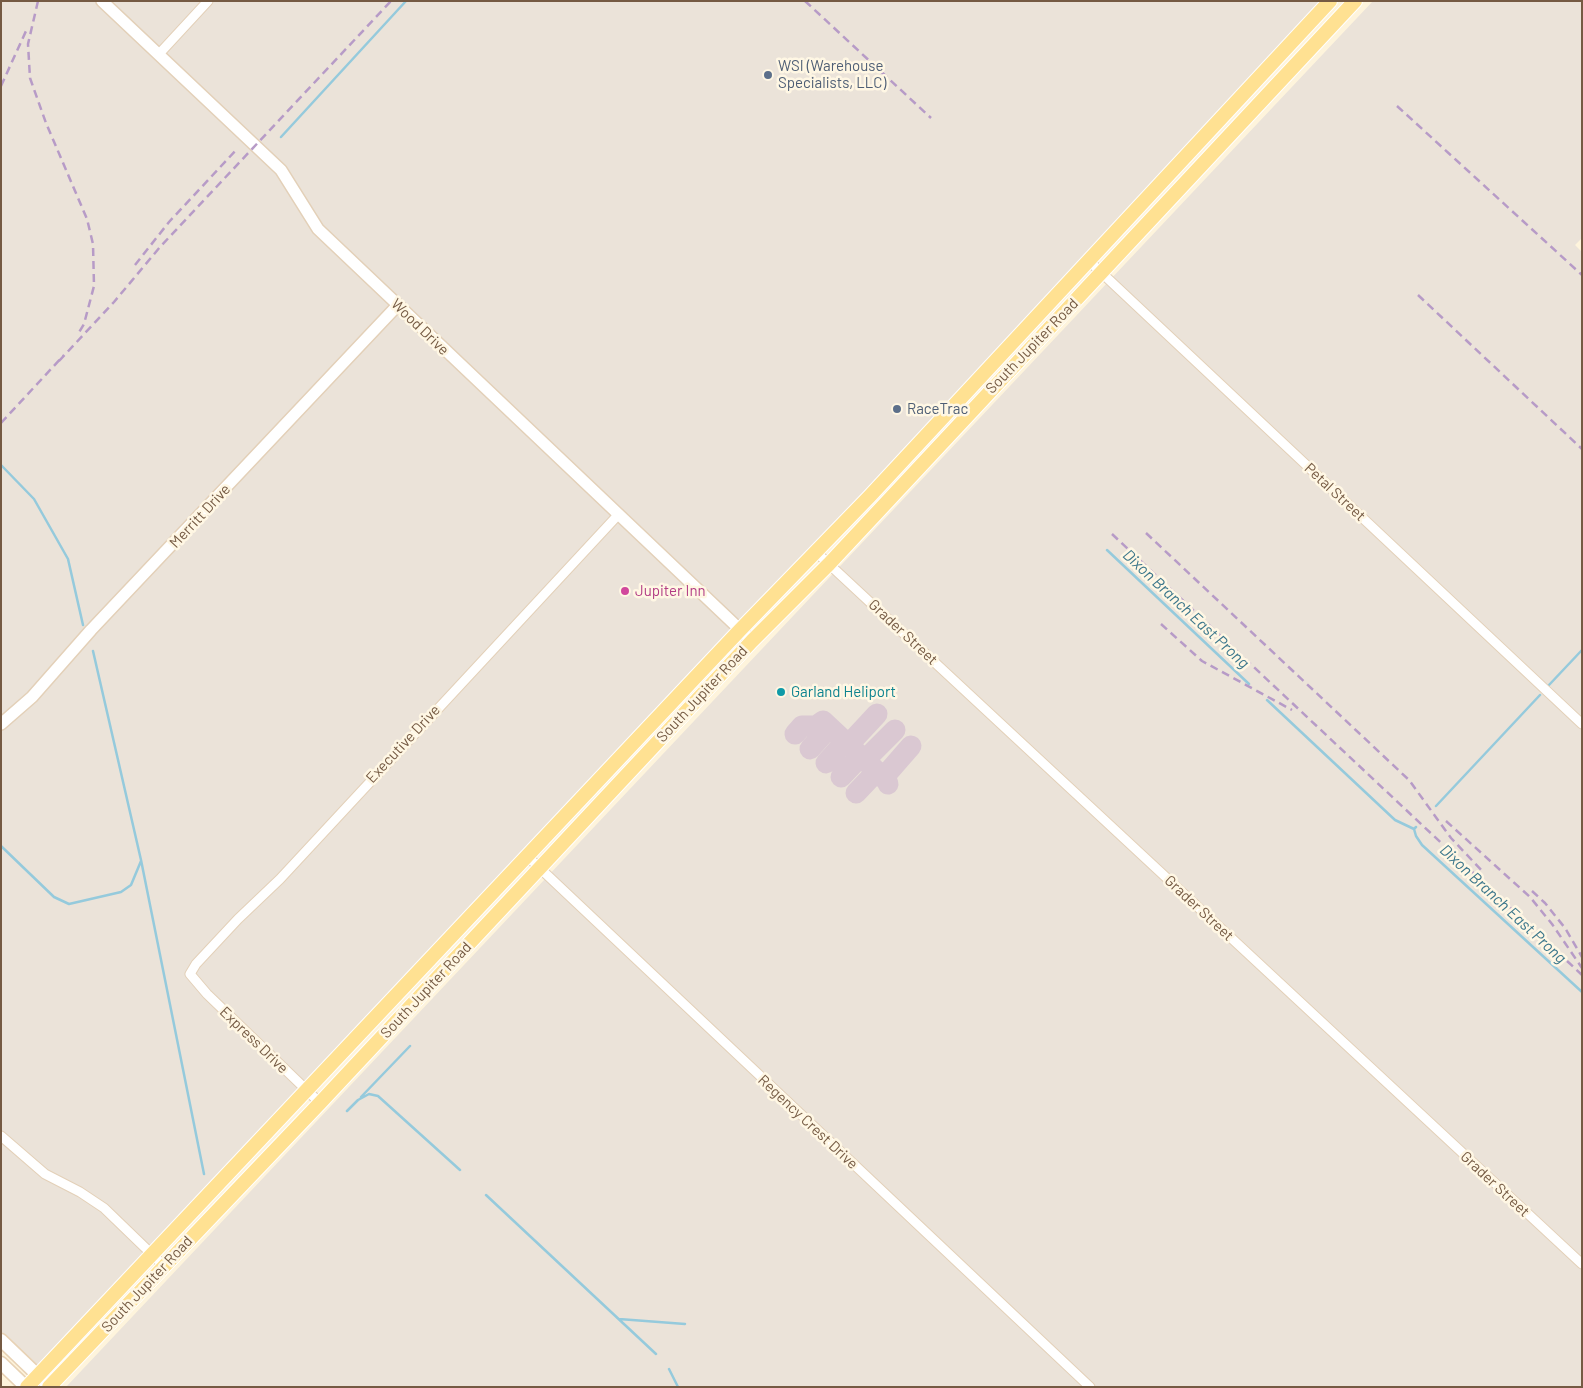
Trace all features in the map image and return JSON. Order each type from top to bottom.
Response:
[{"type":"main road","name":"South Jupiter Road","points":[[49,1387],[405,1013],[539,867],[752,641],[829,564],[1355,1]]},
{"type":"main road","name":"South Jupiter Road","points":[[26,1387],[740,630],[817,553],[1329,2]]},
{"type":"main road","points":[[1329,2],[1341,16]]},
{"type":"main road","points":[[1236,102],[1248,114]]},
{"type":"main road","points":[[1171,171],[1185,183]]},
{"type":"main road","points":[[392,1000],[405,1013]]},
{"type":"main road","points":[[1,1340],[49,1387]]},
{"type":"main road","points":[[1,1363],[26,1387]]},
{"type":"street","name":"Wood Drive","points":[[102,1],[281,170],[318,229],[752,641]]},
{"type":"street","points":[[158,54],[208,1]]},
{"type":"street","name":"Petal Street","points":[[1088,260],[1582,724]]},
{"type":"street","name":"Merritt Drive","points":[[1,724],[32,697],[91,630],[397,306]]},
{"type":"street","name":"Executive Drive","points":[[190,974],[196,964],[238,919],[280,879],[618,515]]},
{"type":"street","name":"Grader Street","points":[[817,553],[1582,1264]]},
{"type":"street","name":"Regency Crest Drive","points":[[527,856],[1090,1387]]},
{"type":"street","name":"Express Drive","points":[[190,974],[207,994],[320,1103]]},
{"type":"street","points":[[1,1136],[45,1174],[80,1192],[104,1208],[164,1265]]},
{"type":"shaded area","points":[[1,1],[1323,1],[872,484],[37,1369],[1,1335]]},
{"type":"shaded area","points":[[1373,1],[1582,1],[1582,238],[1575,245],[1582,252],[1582,1387],[66,1387]]},
{"type":"waterway","points":[[281,137],[406,1]]},
{"type":"waterway","points":[[1,465],[34,499],[68,559],[83,625]]},
{"type":"waterway","name":"Dixon Branch East Prong","points":[[1107,550],[1249,684]]},
{"type":"waterway","name":"Dixon Branch East Prong","points":[[1549,685],[1582,650]]},
{"type":"waterway","points":[[93,651],[141,860],[204,1174]]},
{"type":"waterway","name":"Dixon Branch East Prong","points":[[1436,806],[1540,695]]},
{"type":"waterway","name":"Dixon Branch East Prong","points":[[1267,700],[1395,820],[1414,829]]},
{"type":"waterway","name":"Dixon Branch East Prong","points":[[1416,827],[1414,829],[1416,836],[1422,845],[1582,992]]},
{"type":"waterway","points":[[1,846],[54,897],[69,904],[121,892],[131,885],[141,861]]},
{"type":"waterway","points":[[361,1097],[410,1046]]},
{"type":"waterway","points":[[347,1111],[358,1100],[369,1094],[378,1096],[460,1170]]},
{"type":"waterway","points":[[486,1195],[656,1354]]},
{"type":"waterway","points":[[619,1319],[685,1324]]},
{"type":"waterway","points":[[669,1369],[678,1387]]},
{"type":"taxiway","points":[[851,747],[851,742],[877,714]]},
{"type":"taxiway","points":[[795,734],[802,726],[816,726],[823,721],[888,784]]},
{"type":"taxiway","points":[[810,749],[827,730],[831,729]]},
{"type":"taxiway","points":[[867,762],[868,757],[895,730]]},
{"type":"taxiway","points":[[826,763],[843,744],[847,743]]},
{"type":"taxiway","points":[[884,777],[911,746]]},
{"type":"taxiway","points":[[841,777],[859,758],[863,758]]},
{"type":"taxiway","points":[[856,793],[875,773],[879,772]]},
{"type":"railway","points":[[38,1],[28,44],[30,78],[46,123],[87,219],[93,244],[94,286],[84,324],[78,334]]},
{"type":"railway","points":[[59,361],[114,302],[160,247],[391,1]]},
{"type":"railway","points":[[805,1],[931,118]]},
{"type":"railway","points":[[1,86],[26,31]]},
{"type":"railway","points":[[1397,106],[1582,275]]},
{"type":"railway","points":[[135,265],[169,222],[238,148]]},
{"type":"railway","points":[[1418,295],[1582,449]]},
{"type":"railway","points":[[1,423],[64,355]]},
{"type":"railway","points":[[1146,533],[1409,780],[1451,838],[1484,873]]},
{"type":"railway","points":[[1112,534],[1582,975]]},
{"type":"railway","points":[[1161,624],[1202,661],[1292,710]]},
{"type":"railway","points":[[1446,821],[1530,897],[1552,924],[1582,968]]},
{"type":"railway","points":[[1532,891],[1545,903],[1565,928],[1582,957]]},
{"type":"place","name":"WSI (Warehouse Specialists, LLC)","points":[[768,75]]},
{"type":"place","name":"RaceTrac","points":[[897,409]]},
{"type":"place","name":"Jupiter Inn","points":[[625,591]]},
{"type":"place","name":"Garland Heliport","points":[[781,692]]}]
